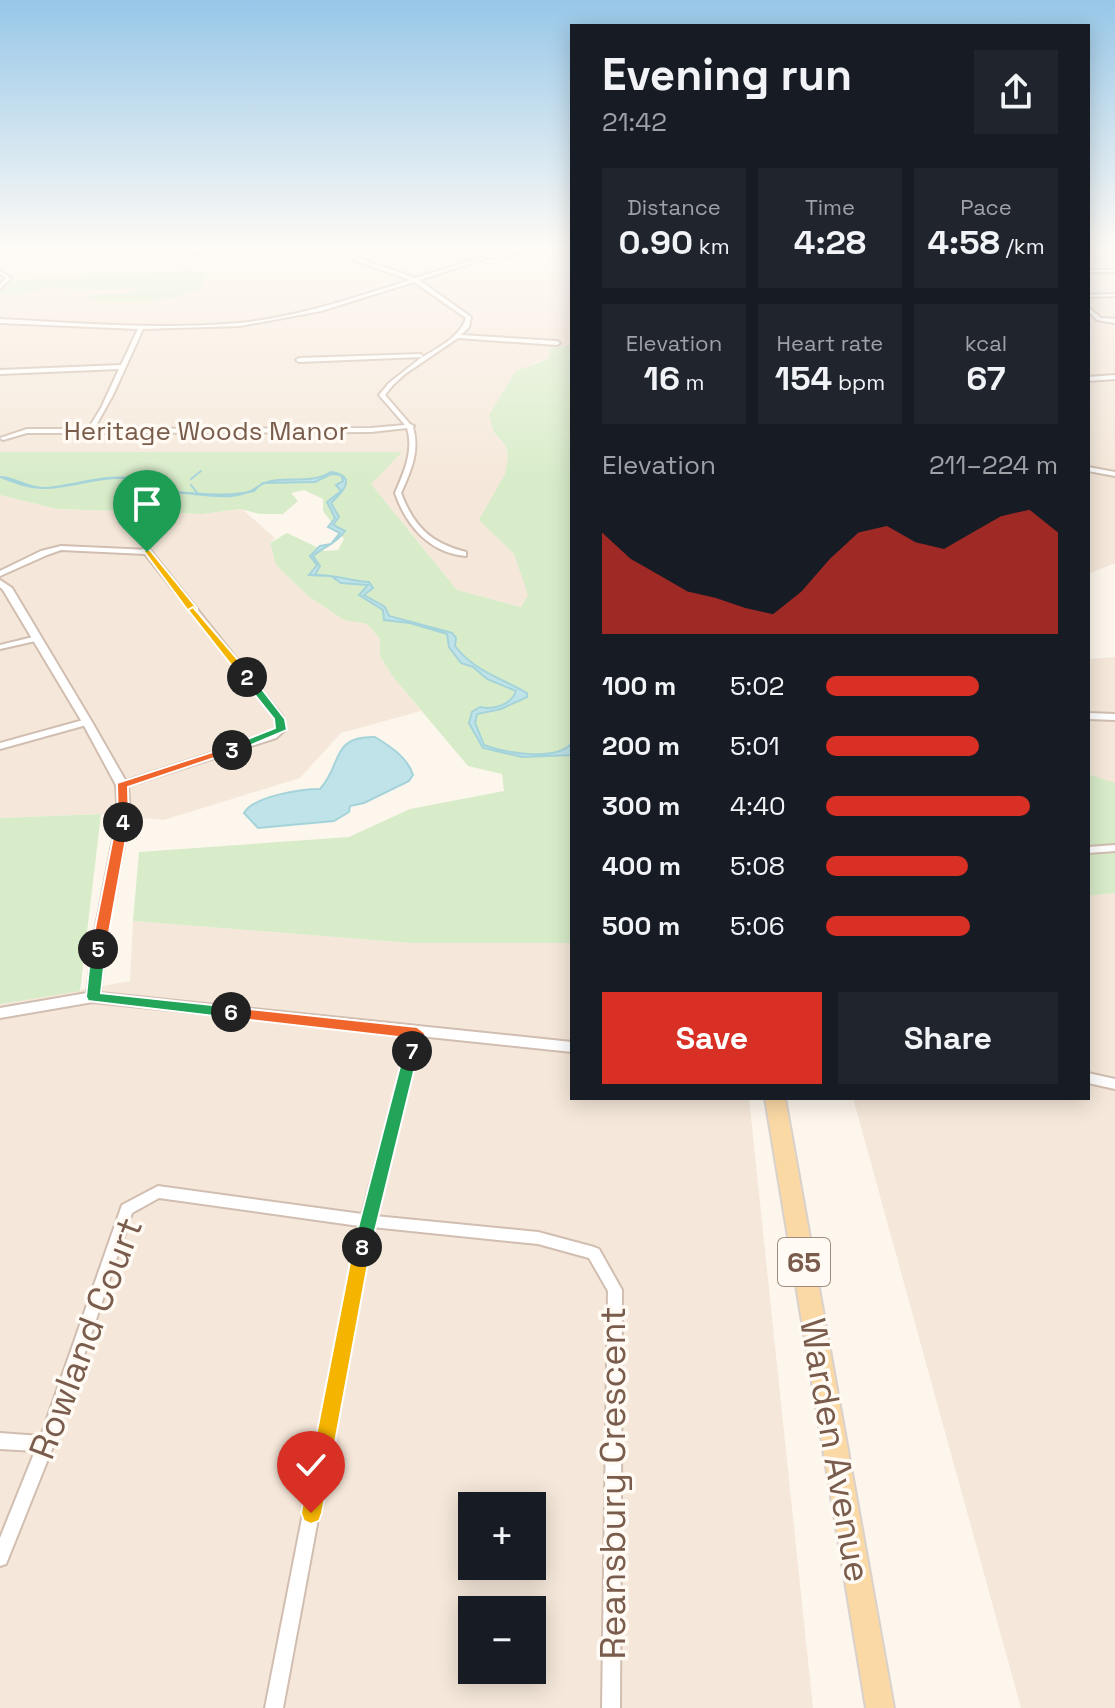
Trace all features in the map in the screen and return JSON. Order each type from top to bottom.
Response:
[{"type":"main road","name":"Warden Avenue","points":[[775,1100],[880,1708]]},
{"type":"street","points":[[55,324],[141,328],[233,324]]},
{"type":"street","points":[[463,554],[441,549],[414,527],[403,509],[398,493],[411,464],[414,445],[411,426],[386,403],[382,395],[389,382],[423,356],[460,337],[469,324]]},
{"type":"street","points":[[88,433],[107,407],[121,367],[141,328]]},
{"type":"street","points":[[460,337],[557,343]]},
{"type":"street","points":[[299,360],[423,356]]},
{"type":"street","points":[[0,372],[121,367]]},
{"type":"street","points":[[1090,379],[1115,377]]},
{"type":"street","name":"Heritage Woods Manor","points":[[3,438],[27,431],[371,430],[411,426]]},
{"type":"street","points":[[1090,469],[1115,474]]},
{"type":"street","points":[[0,574],[61,548],[147,552],[280,719],[281,730],[273,736],[122,785]]},
{"type":"street","points":[[0,583],[7,588],[122,785],[124,814],[100,937],[93,997]]},
{"type":"street","points":[[0,647],[37,638]]},
{"type":"street","points":[[1090,716],[1115,717]]},
{"type":"street","points":[[0,746],[87,722]]},
{"type":"street","points":[[1090,850],[1115,848]]},
{"type":"street","points":[[0,1013],[93,997],[570,1047]]},
{"type":"street","points":[[274,1708],[367,1221],[417,1033]]},
{"type":"street","points":[[1090,1078],[1115,1084]]},
{"type":"street","name":"Rowland Court","points":[[0,1558],[46,1444],[127,1209],[158,1192],[367,1221]]},
{"type":"street","name":"Reansbury Crescent","points":[[367,1221],[538,1238],[594,1253],[615,1290],[611,1708]]},
{"type":"street","points":[[0,1441],[46,1444]]},
{"type":"shaded area","points":[[0,324],[570,324],[570,345],[551,348],[548,359],[531,364],[494,432],[506,446],[506,474],[480,520],[514,554],[529,595],[521,607],[457,590],[370,483],[401,452],[0,452]]},
{"type":"shaded area","points":[[1090,324],[1115,324],[1115,563],[1090,573]]},
{"type":"shaded area","points":[[0,495],[57,509],[202,514],[242,509],[275,538],[270,543],[276,565],[308,596],[344,620],[367,624],[380,639],[380,656],[393,677],[421,711],[341,733],[300,778],[164,820],[101,814],[0,818]]},
{"type":"shaded area","points":[[1115,657],[1115,783],[1090,775],[1090,659]]},
{"type":"shaded area","points":[[1115,893],[1115,1708],[1021,1708],[854,1100],[1090,1100],[1090,896]]},
{"type":"shaded area","points":[[133,921],[410,943],[570,943],[570,1100],[749,1100],[813,1708],[0,1708],[0,1004],[130,981]]},
{"type":"green space","points":[[570,345],[570,943],[410,943],[133,921],[139,852],[349,837],[410,809],[504,791],[502,774],[468,766],[393,677],[380,656],[380,639],[367,624],[344,620],[308,596],[276,565],[270,543],[287,533],[325,551],[338,550],[344,539],[323,511],[323,499],[304,490],[291,493],[298,501],[283,514],[260,514],[241,509],[202,514],[57,509],[0,495],[0,452],[402,452],[371,484],[457,590],[521,607],[528,595],[514,554],[479,520],[505,474],[508,458],[506,446],[494,432],[489,415],[516,371],[548,359],[551,348]]},
{"type":"green space","points":[[1090,775],[1115,783],[1115,893],[1090,896]]},
{"type":"green space","points":[[101,814],[80,991],[0,1004],[0,818]]},
{"type":"water","points":[[331,472],[341,475],[331,474],[315,482],[265,483],[311,479]]},
{"type":"water","points":[[341,475],[346,484],[340,494],[331,503],[339,517],[333,525],[345,531],[331,544],[340,533],[328,527],[335,518],[327,502],[341,491],[336,485],[343,481]]},
{"type":"water","points":[[0,477],[33,487],[44,488],[36,488],[26,486]]},
{"type":"water","points":[[169,492],[218,495],[245,493],[225,496]]},
{"type":"water","points":[[331,544],[313,556],[320,566],[315,575],[326,576],[309,575],[317,565],[310,556],[320,546]]},
{"type":"water","points":[[332,576],[369,582],[373,588],[364,595],[385,607],[389,616],[452,633],[456,638],[455,646],[462,655],[488,673],[527,693],[527,697],[501,709],[477,714],[475,723],[484,745],[517,753],[543,754],[570,744],[570,755],[522,757],[483,748],[469,723],[472,712],[480,707],[501,705],[510,700],[516,691],[487,679],[473,667],[461,663],[449,647],[447,634],[410,623],[384,620],[383,610],[359,595],[368,585],[341,583]]},
{"type":"water","points":[[375,737],[407,763],[413,775],[409,781],[364,803],[350,806],[349,812],[334,821],[258,828],[244,813],[267,798],[320,789],[344,746],[361,738]]},
{"type":"waterway","points":[[191,479],[201,471]]},
{"type":"waterway","points":[[191,485],[198,494]]},
{"type":"route","points":[[147,552],[280,719],[281,730],[273,736],[122,785],[124,814],[100,937],[93,997],[417,1033],[367,1221],[311,1513]]}]
